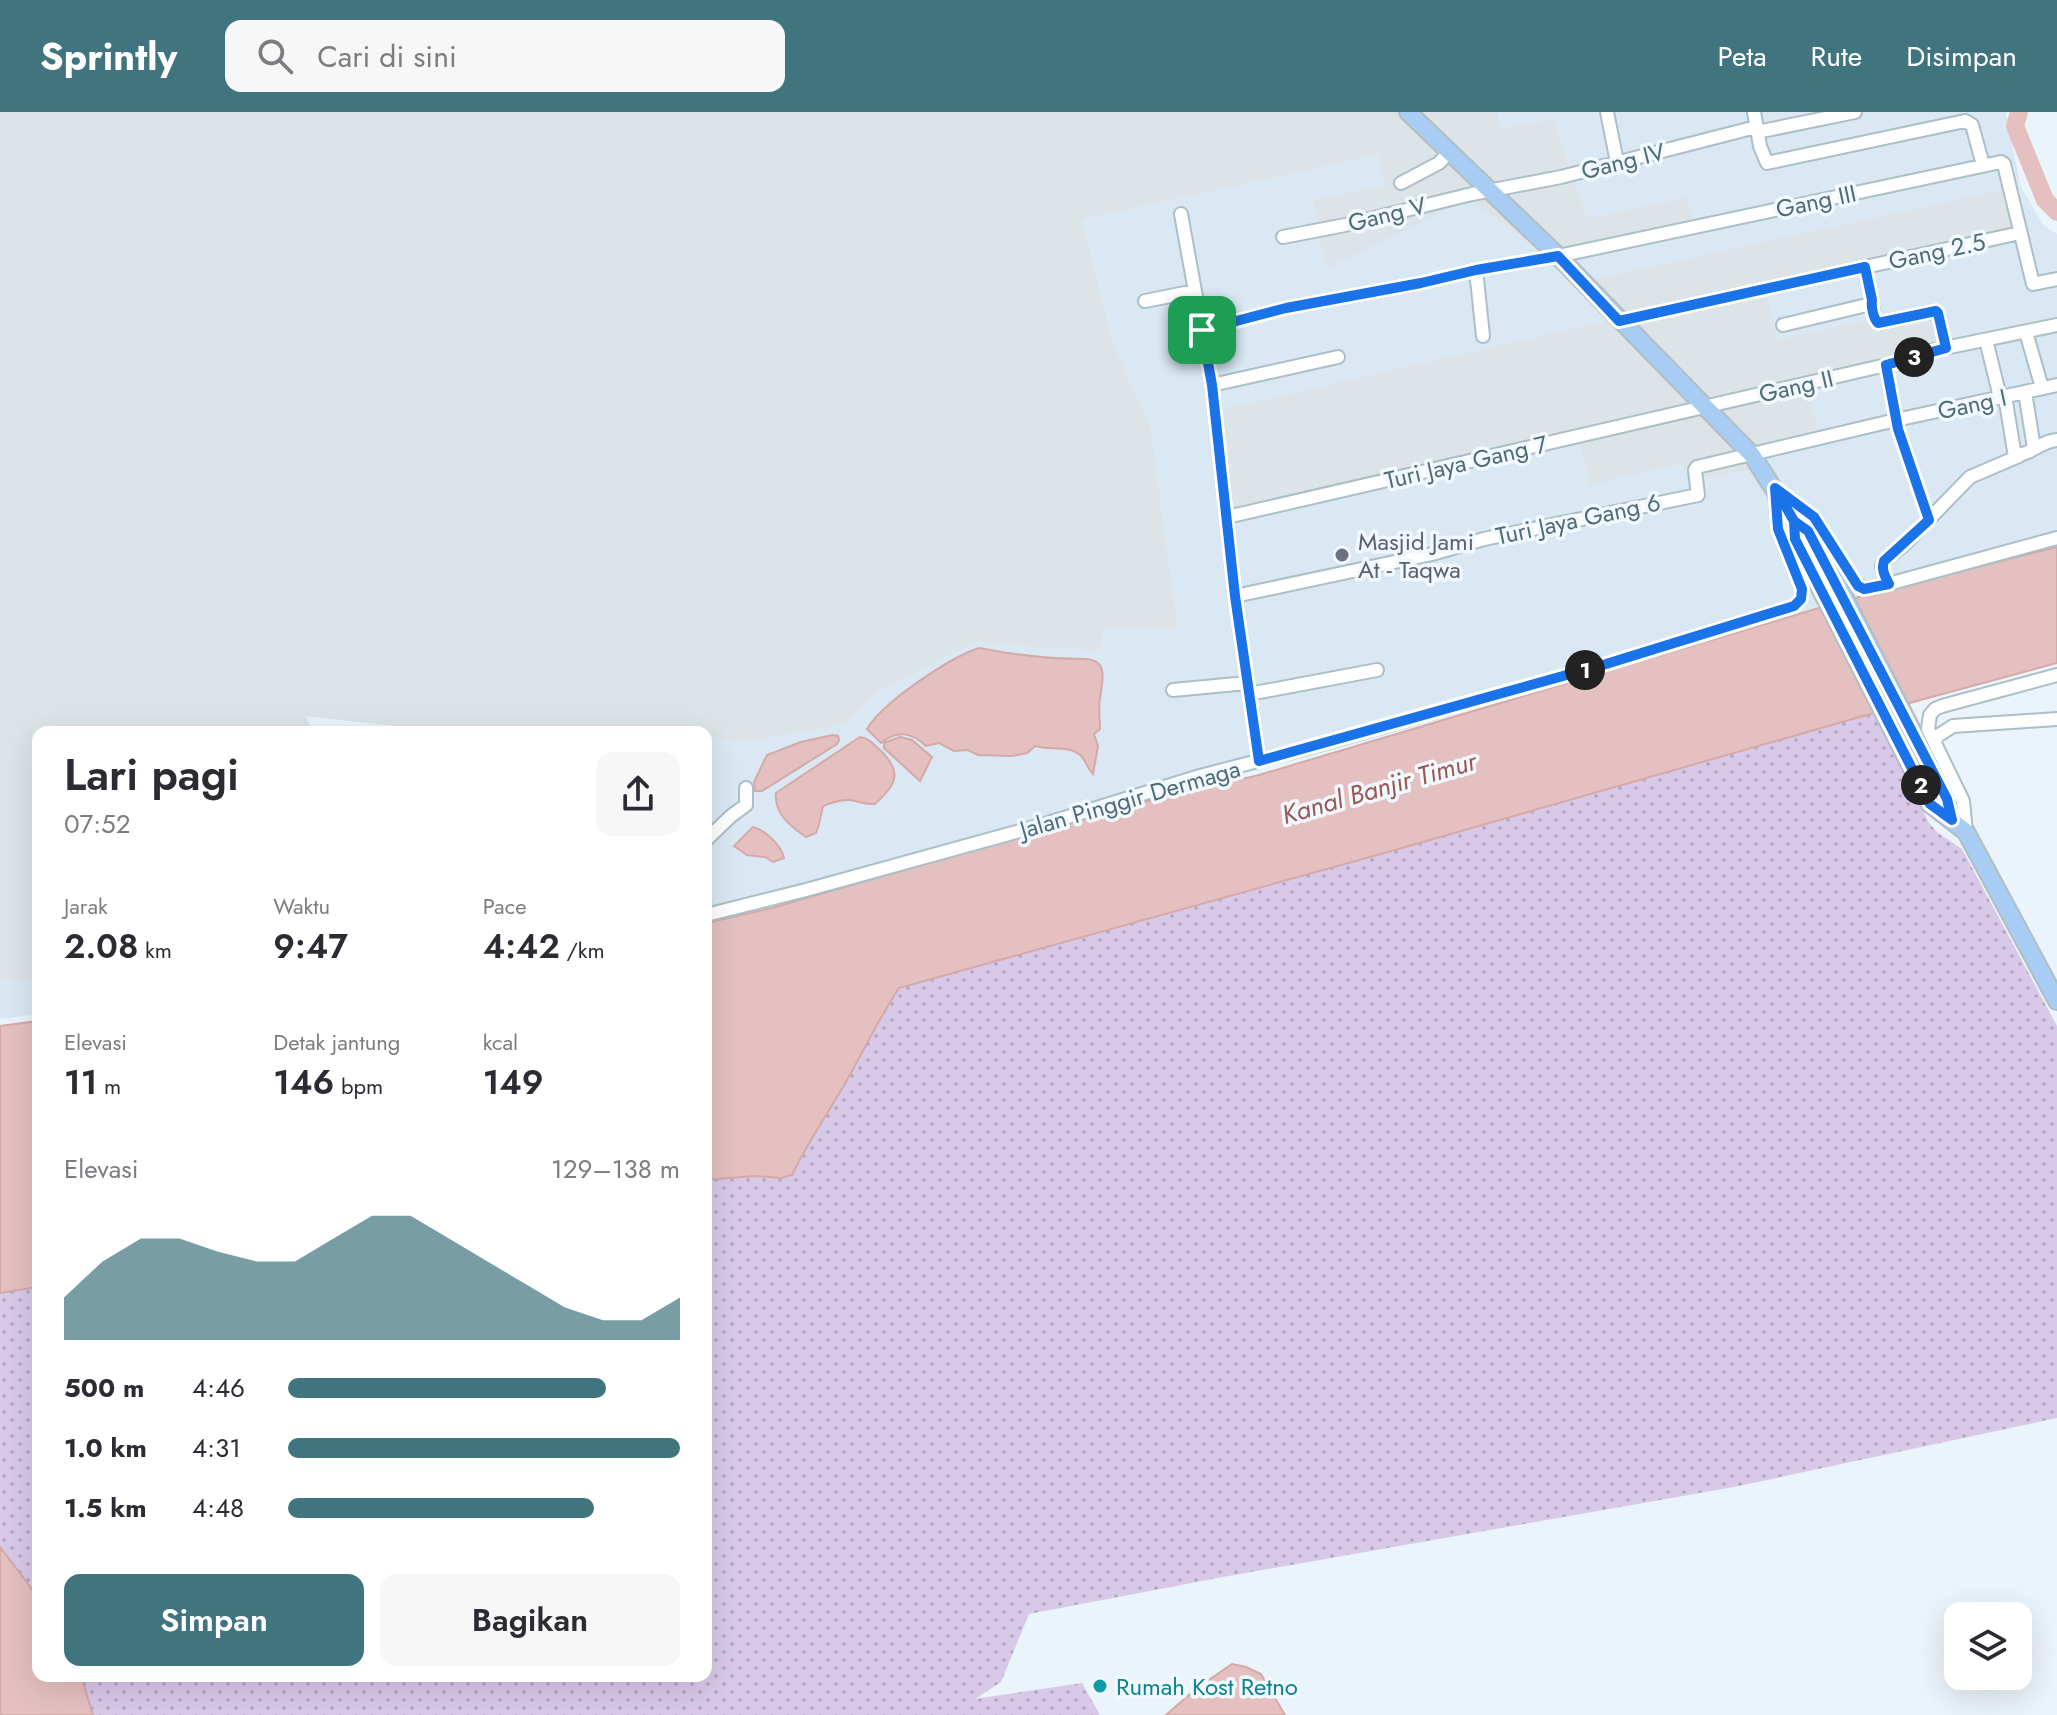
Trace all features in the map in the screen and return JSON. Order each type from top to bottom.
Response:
[{"type":"main road","points":[[1408,112],[1558,256],[1752,455],[1794,521],[1795,539],[1831,590],[1900,707],[1947,799],[1952,820]]},
{"type":"main road","points":[[1831,590],[1882,711],[1930,804],[1966,832],[2057,1001]]},
{"type":"street","points":[[1607,112],[1617,162]]},
{"type":"street","points":[[1754,112],[1765,162],[1769,164],[1966,121],[1972,125],[1983,165],[2003,162],[2033,284],[2057,279]]},
{"type":"street","name":"Gang IV","points":[[1490,190],[1561,177],[1757,129],[1855,112]]},
{"type":"street","points":[[1401,183],[1439,163],[1449,152]]},
{"type":"street","name":"Gang III","points":[[1202,330],[1286,308],[1558,256],[1983,165]]},
{"type":"street","name":"Gang V","points":[[1283,237],[1490,190]]},
{"type":"street","points":[[1181,214],[1212,385],[1235,596],[1259,761]]},
{"type":"street","name":"Gang 2.5","points":[[1619,321],[2020,233]]},
{"type":"street","points":[[1865,267],[1876,321],[1936,311],[1946,348]]},
{"type":"street","points":[[1476,270],[1483,336]]},
{"type":"street","points":[[1145,301],[1195,291]]},
{"type":"street","points":[[1783,325],[1871,304]]},
{"type":"street","name":"Gang II","points":[[1706,407],[1946,348],[2057,325]]},
{"type":"street","name":"Gang I","points":[[1752,455],[2042,388],[2026,332]]},
{"type":"street","points":[[1986,340],[2014,451],[2019,456]]},
{"type":"street","points":[[1212,385],[1338,357]]},
{"type":"street","points":[[1886,365],[1896,420],[1929,520]]},
{"type":"street","points":[[2042,388],[2057,385]]},
{"type":"street","points":[[2025,392],[2034,448]]},
{"type":"street","name":"Turi Jaya Gang 7","points":[[1227,517],[1706,407]]},
{"type":"street","points":[[1889,584],[1883,571],[1884,561],[1970,477],[2045,442],[2057,440]]},
{"type":"street","name":"Turi Jaya Gang 6","points":[[1235,596],[1432,554],[1484,539],[1698,495],[1696,468],[1752,455]]},
{"type":"street","points":[[1775,488],[1814,517],[1858,586],[1864,589],[2057,538]]},
{"type":"street","name":"Jalan Pinggir Dermaga","points":[[712,913],[1006,835],[1200,776],[1606,664],[1794,606],[1801,599],[1802,589],[1778,529],[1775,488]]},
{"type":"street","points":[[1173,690],[1248,689],[1377,670]]},
{"type":"street","points":[[1966,832],[1963,801],[1928,729],[1930,715],[1935,709],[2057,675]]},
{"type":"street","points":[[1934,741],[1953,726],[2057,719]]},
{"type":"street","points":[[712,833],[746,805],[746,788]]},
{"type":"shaded area","points":[[0,112],[1497,112],[1501,128],[1554,119],[1588,218],[1686,197],[1694,222],[1547,255],[1468,199],[1326,269],[1313,200],[1386,186],[1378,155],[1082,220],[1112,340],[1150,426],[1178,630],[1104,628],[1101,650],[976,642],[879,692],[845,725],[748,742],[712,738],[712,726],[395,726],[306,716],[310,726],[32,726],[32,979],[0,981]]},
{"type":"shaded area","points":[[1497,112],[2007,112],[2021,187],[2043,225],[2057,234],[2057,547],[804,893],[712,916],[712,738],[748,742],[845,725],[879,692],[976,642],[1035,648],[1101,649],[1150,427],[1112,340],[1082,220],[1378,155],[1387,186],[1468,199],[1547,255],[1686,197],[1588,218],[1554,119],[1501,128]]},
{"type":"shaded area","points":[[2006,189],[2014,230],[1764,282],[1777,340],[1936,305],[1946,347],[1805,380],[1819,435],[1758,452],[1767,466],[1688,482],[1683,463],[1590,485],[1578,433],[1220,514],[1212,412],[1614,319],[1581,282]]},
{"type":"shaded area","points":[[1872,707],[1929,823],[1962,849],[2057,1026],[2057,1418],[1734,1487],[1029,1614],[1001,1682],[975,1699],[1082,1683],[1100,1715],[93,1715],[83,1682],[712,1682],[712,1168],[891,985]]},
{"type":"shaded area","points":[[32,979],[32,1015],[0,1019],[0,981]]},
{"type":"shaded area","points":[[32,1282],[32,1589],[0,1547],[0,1286]]},
{"type":"water","name":"Kanal Banjir Timur","points":[[2057,547],[2057,663],[899,988],[792,1175],[712,1180],[712,922],[772,908],[1114,809],[1259,775],[1839,602]]},
{"type":"water","points":[[979,648],[1032,656],[1087,659],[1100,665],[1103,678],[1100,729],[1094,734],[1098,746],[1093,774],[1082,757],[1072,750],[1035,746],[1027,753],[1012,756],[978,755],[968,750],[954,751],[939,743],[926,746],[904,734],[881,743],[867,729],[887,706],[918,682]]},
{"type":"water","points":[[838,736],[837,744],[762,791],[755,791],[754,782],[767,755],[801,742]]},
{"type":"water","points":[[860,737],[871,742],[888,759],[894,772],[892,785],[875,804],[842,800],[825,805],[816,833],[806,837],[780,813],[776,793]]},
{"type":"water","points":[[900,737],[912,740],[932,757],[920,781],[884,748],[884,743]]},
{"type":"water","points":[[753,827],[772,839],[784,858],[773,862],[765,857],[747,855],[734,846]]},
{"type":"water","points":[[32,1022],[32,1288],[0,1293],[0,1026]]},
{"type":"water","points":[[0,1547],[32,1589],[32,1682],[83,1682],[93,1715],[0,1715]]},
{"type":"water","points":[[1232,1664],[1261,1674],[1285,1715],[1166,1715],[1197,1688]]},
{"type":"waterway","points":[[2019,112],[2015,126],[2045,200],[2057,212]]},
{"type":"place","name":"Masjid Jami At - Taqwa","points":[[1342,555]]},
{"type":"place","name":"Rumah Kost Retno","points":[[1100,1686]]},
{"type":"route","points":[[1202,330],[1212,385],[1235,596],[1259,761],[1606,664],[1794,606],[1803,594],[1778,529],[1775,488],[1794,521],[1808,531],[1839,587],[1947,799],[1952,820],[1930,804],[1795,539],[1794,521],[1775,488],[1814,517],[1858,586],[1864,589],[1889,584],[1883,571],[1884,561],[1929,520],[1898,429],[1886,365],[1946,348],[1936,311],[1878,323],[1871,304],[1865,267],[1619,321],[1558,256],[1286,308],[1202,330]]}]
